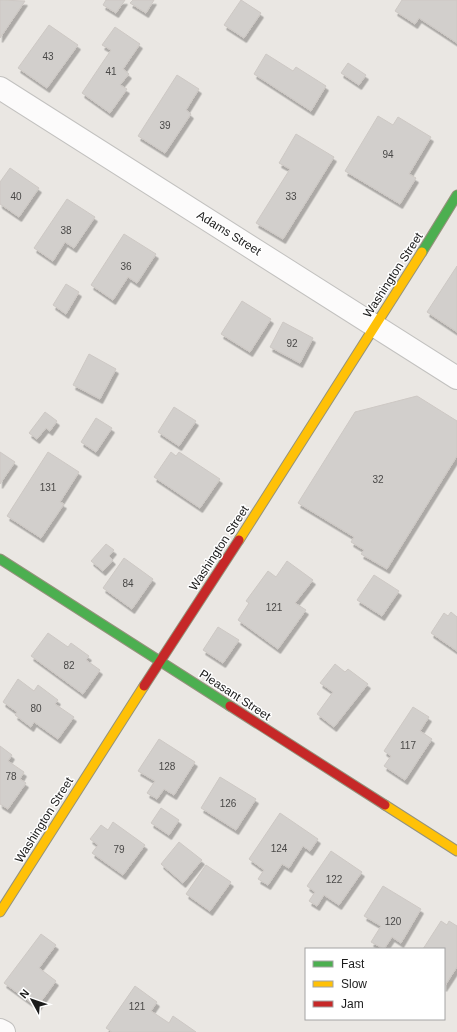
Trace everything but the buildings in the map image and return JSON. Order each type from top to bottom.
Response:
[{"type":"main road","name":"Washington Street","points":[[0,912],[159,661],[268,496],[457,195]]},
{"type":"main road","name":"Pleasant Street","points":[[0,559],[457,851]]},
{"type":"street","name":"Adams Street","points":[[0,88],[457,378]]},
{"type":"street","points":[[0,1030],[4,1032]]},
{"type":"traffic: fast","points":[[422,252],[457,195]]},
{"type":"traffic: fast","points":[[0,559],[230,706]]},
{"type":"traffic: slow","points":[[239,540],[422,252]]},
{"type":"traffic: slow","points":[[0,912],[144,686]]},
{"type":"traffic: slow","points":[[385,805],[457,851]]},
{"type":"traffic: jam","points":[[144,686],[239,540]]},
{"type":"traffic: jam","points":[[230,706],[385,805]]}]
